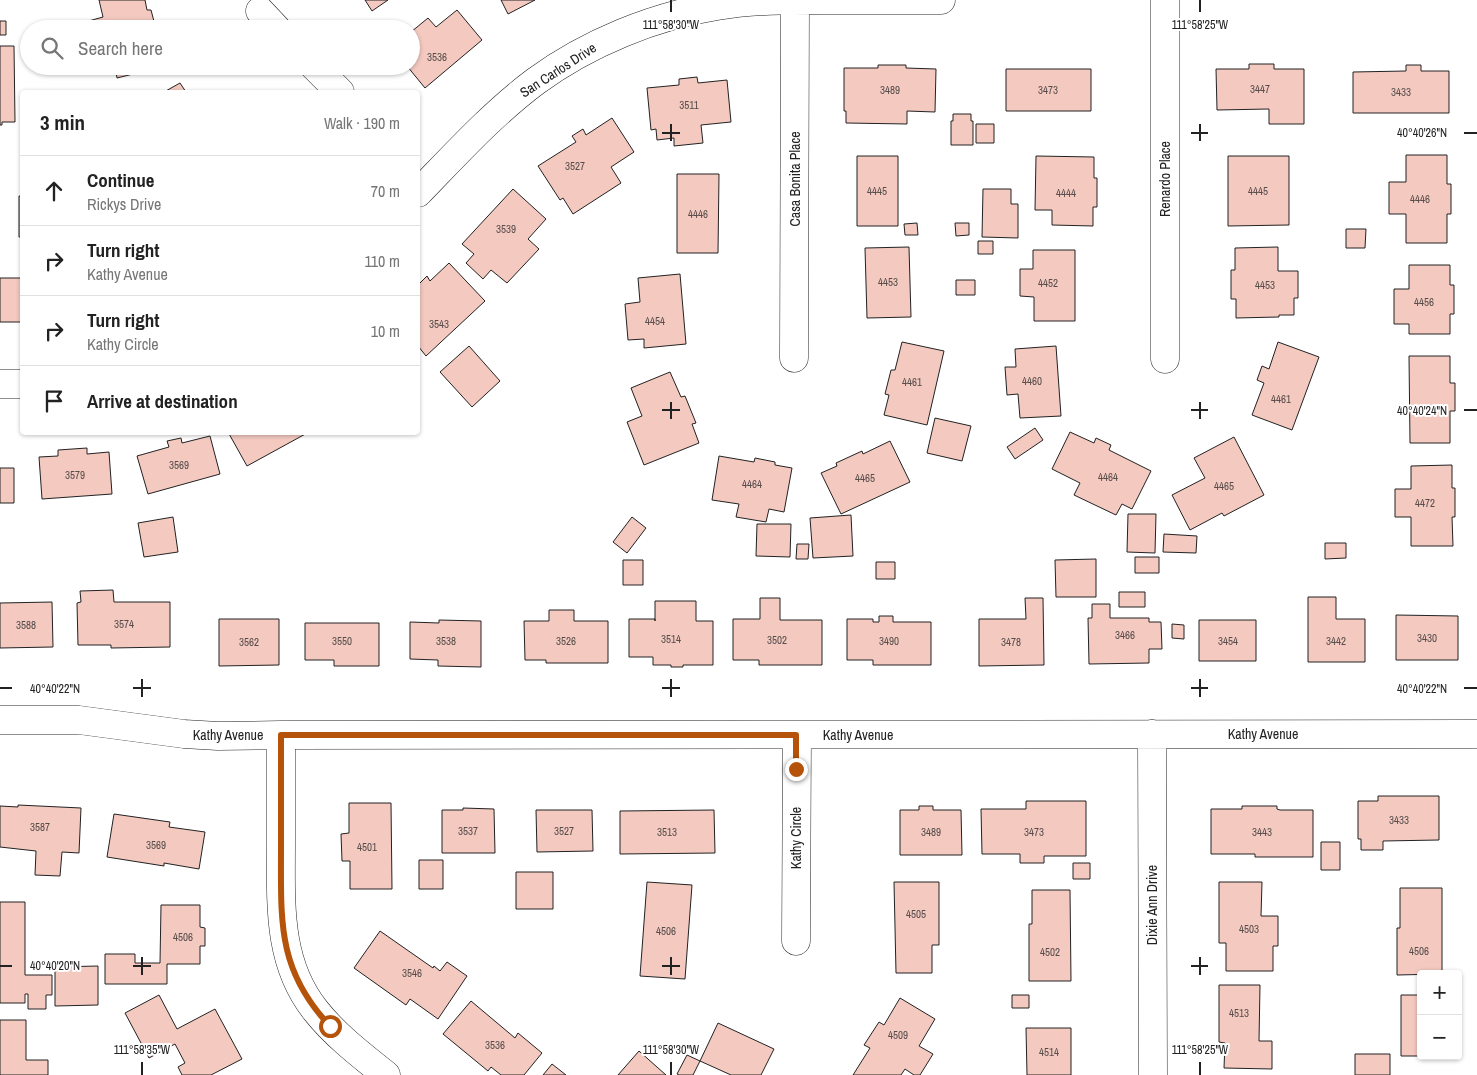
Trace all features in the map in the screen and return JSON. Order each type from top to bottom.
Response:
[{"type":"street","name":"Casa Bonita Place","points":[[794,358],[795,0]]},
{"type":"street","name":"San Carlos Drive","points":[[421,182],[513,99],[538,80],[567,61],[602,42],[671,17],[717,6],[754,1],[941,0]]},
{"type":"street","name":"Renardo Place","points":[[1165,0],[1165,359]]},
{"type":"street","points":[[323,75],[338,90]]},
{"type":"street","points":[[0,384],[20,384]]},
{"type":"street","name":"Kathy Avenue","points":[[0,720],[79,720],[184,734],[218,736],[1477,734]]},
{"type":"street","name":"Dixie Ann Drive","points":[[1152,734],[1153,1075]]},
{"type":"street","points":[[281,735],[281,917],[287,955],[294,974],[315,1011],[345,1042],[386,1075]]},
{"type":"street","name":"Kathy Circle","points":[[796,735],[796,941]]},
{"type":"building","points":[[99,0],[145,0],[147,10],[151,10],[154,20],[92,20],[103,17]]},
{"type":"building","points":[[365,0],[388,0],[372,11]]},
{"type":"building","points":[[501,0],[535,0],[508,14]]},
{"type":"building","points":[[457,10],[482,40],[425,88],[414,75],[420,75],[420,25],[428,18],[436,27]]},
{"type":"building","points":[[0,21],[6,21],[6,35],[0,35]]},
{"type":"building","points":[[0,46],[14,46],[15,122],[2,122],[2,125],[0,125]]},
{"type":"building","points":[[1249,64],[1274,64],[1274,69],[1304,69],[1304,124],[1269,124],[1269,109],[1217,110],[1216,69],[1249,69]]},
{"type":"building","points":[[878,65],[906,65],[906,68],[936,69],[935,112],[907,111],[907,124],[846,123],[846,111],[844,111],[844,68],[878,68]]},
{"type":"building","points":[[1406,65],[1421,65],[1421,71],[1449,71],[1449,113],[1353,113],[1353,72],[1406,71]]},
{"type":"building","points":[[1006,69],[1091,69],[1091,111],[1006,111]]},
{"type":"building","points":[[116,75],[129,75],[117,78]]},
{"type":"building","points":[[697,77],[698,83],[727,80],[731,122],[701,125],[703,143],[674,146],[674,138],[657,140],[656,129],[651,130],[647,88],[679,85],[679,79]]},
{"type":"building","points":[[180,83],[185,90],[168,90]]},
{"type":"building","points":[[953,114],[971,114],[971,121],[973,121],[973,145],[951,145],[951,121],[953,121]]},
{"type":"building","points":[[612,118],[634,152],[611,167],[621,183],[573,214],[563,198],[560,200],[538,166],[576,142],[572,136],[583,129],[586,135]]},
{"type":"building","points":[[976,124],[994,124],[994,143],[976,143]]},
{"type":"building","points":[[1406,155],[1447,155],[1447,184],[1451,184],[1451,214],[1447,214],[1447,243],[1406,243],[1406,214],[1389,214],[1389,182],[1406,182]]},
{"type":"building","points":[[857,156],[898,156],[898,226],[857,226]]},
{"type":"building","points":[[1036,156],[1094,157],[1094,178],[1097,178],[1097,207],[1093,207],[1093,226],[1052,225],[1052,210],[1035,210]]},
{"type":"building","points":[[1228,156],[1289,156],[1289,225],[1228,226]]},
{"type":"building","points":[[677,174],[719,174],[718,253],[677,253]]},
{"type":"building","points":[[513,189],[546,219],[528,239],[539,249],[507,283],[491,270],[483,279],[466,263],[474,254],[462,244]]},
{"type":"building","points":[[983,189],[1011,189],[1011,204],[1018,204],[1018,238],[982,237]]},
{"type":"building","points":[[19,196],[20,196],[20,237]]},
{"type":"building","points":[[917,223],[918,235],[905,235],[904,224]]},
{"type":"building","points":[[955,223],[969,223],[969,235],[956,236]]},
{"type":"building","points":[[1346,229],[1366,229],[1365,248],[1346,248]]},
{"type":"building","points":[[978,241],[993,241],[993,254],[978,254]]},
{"type":"building","points":[[909,247],[911,317],[867,318],[865,248]]},
{"type":"building","points":[[1278,247],[1278,271],[1298,271],[1298,298],[1294,298],[1294,315],[1236,318],[1236,299],[1231,299],[1231,270],[1235,270],[1235,248]]},
{"type":"building","points":[[1033,250],[1075,250],[1075,321],[1034,321],[1034,297],[1020,296],[1020,269],[1033,269]]},
{"type":"building","points":[[449,263],[485,301],[426,356],[420,348],[420,283],[427,276],[430,281]]},
{"type":"building","points":[[1409,265],[1450,265],[1450,285],[1454,285],[1454,314],[1450,314],[1450,334],[1409,334],[1409,324],[1394,324],[1394,289],[1409,289]]},
{"type":"building","points":[[680,274],[686,344],[644,348],[644,339],[628,340],[625,304],[640,302],[638,278]]},
{"type":"building","points":[[0,278],[20,278],[20,322],[0,322]]},
{"type":"building","points":[[956,280],[975,280],[975,295],[956,295]]},
{"type":"building","points":[[902,342],[944,351],[927,425],[884,415],[889,395],[885,394],[891,370],[895,370]]},
{"type":"building","points":[[1278,342],[1319,357],[1292,430],[1252,415],[1264,383],[1257,380],[1262,366],[1269,369]]},
{"type":"building","points":[[469,346],[500,381],[472,407],[440,372]]},
{"type":"building","points":[[1056,346],[1061,416],[1020,418],[1018,394],[1007,395],[1005,367],[1016,367],[1015,349]]},
{"type":"building","points":[[1409,356],[1450,356],[1450,383],[1455,383],[1455,411],[1450,411],[1450,443],[1410,443]]},
{"type":"building","points":[[670,372],[681,397],[685,396],[696,423],[692,424],[699,443],[644,465],[627,422],[642,416],[631,388]]},
{"type":"building","points":[[935,418],[971,426],[962,461],[927,453]]},
{"type":"building","points":[[1035,428],[1043,440],[1015,459],[1007,447]]},
{"type":"building","points":[[1070,432],[1094,443],[1096,438],[1111,445],[1109,450],[1151,471],[1132,509],[1122,504],[1116,515],[1074,495],[1080,483],[1052,469]]},
{"type":"building","points":[[230,435],[304,435],[247,466]]},
{"type":"building","points":[[210,436],[220,474],[148,494],[137,456],[169,447],[167,441],[181,438],[182,443]]},
{"type":"building","points":[[1234,437],[1264,495],[1224,516],[1222,513],[1190,530],[1172,495],[1205,478],[1194,458]]},
{"type":"building","points":[[890,441],[910,482],[841,514],[821,473],[837,466],[836,463],[862,451],[863,454]]},
{"type":"building","points":[[87,448],[87,454],[109,452],[112,494],[42,499],[39,457],[58,456],[58,450]]},
{"type":"building","points":[[719,456],[754,462],[755,458],[775,462],[775,465],[792,468],[784,512],[769,509],[766,522],[736,517],[739,504],[712,500]]},
{"type":"building","points":[[1452,465],[1452,488],[1455,488],[1455,517],[1452,517],[1453,546],[1411,546],[1411,517],[1395,517],[1395,489],[1411,489],[1411,466]]},
{"type":"building","points":[[0,468],[14,468],[14,503],[0,503]]},
{"type":"building","points":[[1128,514],[1156,514],[1155,553],[1127,552]]},
{"type":"building","points":[[851,515],[853,556],[813,558],[810,518]]},
{"type":"building","points":[[173,517],[178,552],[144,557],[138,523]]},
{"type":"building","points":[[632,517],[646,528],[627,553],[613,542]]},
{"type":"building","points":[[757,524],[791,524],[790,557],[756,556]]},
{"type":"building","points":[[1164,534],[1197,536],[1196,553],[1163,552]]},
{"type":"building","points":[[1325,543],[1346,543],[1346,558],[1325,559]]},
{"type":"building","points":[[797,544],[809,544],[808,559],[796,559]]},
{"type":"building","points":[[1135,557],[1159,557],[1159,573],[1135,573]]},
{"type":"building","points":[[1096,559],[1096,597],[1056,597],[1055,560]]},
{"type":"building","points":[[623,560],[643,560],[643,585],[623,585]]},
{"type":"building","points":[[876,562],[895,562],[895,579],[876,579]]},
{"type":"building","points":[[113,590],[114,602],[170,602],[170,647],[111,648],[111,645],[78,645],[77,603],[81,602],[80,591]]},
{"type":"building","points":[[1119,592],[1145,592],[1145,607],[1119,607]]},
{"type":"building","points":[[1308,597],[1336,597],[1336,619],[1365,619],[1365,662],[1308,662]]},
{"type":"building","points":[[760,598],[780,598],[780,620],[822,620],[822,665],[759,665],[759,660],[733,660],[733,619],[760,619]]},
{"type":"building","points":[[1025,598],[1043,598],[1044,665],[979,666],[979,619],[1026,619]]},
{"type":"building","points":[[655,601],[696,601],[696,621],[713,621],[713,665],[671,667],[671,665],[653,665],[653,657],[629,657],[629,619],[655,619]]},
{"type":"building","points":[[52,602],[53,647],[0,648],[0,603]]},
{"type":"building","points":[[1092,604],[1110,604],[1110,618],[1149,618],[1149,622],[1161,622],[1162,649],[1149,649],[1149,663],[1089,664],[1088,618],[1092,618]]},
{"type":"building","points":[[549,610],[574,610],[574,621],[608,621],[608,663],[546,663],[546,660],[525,660],[524,621],[549,621]]},
{"type":"building","points":[[1396,615],[1458,616],[1458,660],[1396,660]]},
{"type":"building","points":[[879,616],[893,616],[893,622],[931,622],[931,665],[873,665],[873,660],[847,660],[847,619],[873,619],[873,622],[879,622]]},
{"type":"building","points":[[219,619],[279,619],[279,665],[219,666]]},
{"type":"building","points":[[439,620],[481,621],[481,667],[438,666],[438,660],[410,659],[410,622],[439,623]]},
{"type":"building","points":[[1199,620],[1256,620],[1256,661],[1199,661]]},
{"type":"building","points":[[305,623],[379,623],[379,666],[334,666],[334,660],[305,660]]},
{"type":"building","points":[[1172,624],[1184,625],[1184,639],[1172,638]]},
{"type":"building","points":[[1378,796],[1439,796],[1439,840],[1383,841],[1383,850],[1361,850],[1361,839],[1358,839],[1358,801],[1378,801]]},
{"type":"building","points":[[1026,801],[1086,801],[1086,856],[1044,856],[1044,863],[1020,863],[1020,854],[982,854],[981,809],[1026,809]]},
{"type":"building","points":[[349,803],[391,803],[392,889],[350,889],[350,861],[342,861],[341,834],[349,833]]},
{"type":"building","points":[[18,805],[81,808],[79,853],[62,852],[60,876],[35,875],[36,851],[0,847],[0,806],[18,807]]},
{"type":"building","points":[[919,806],[933,806],[933,810],[961,810],[962,855],[900,855],[900,810],[919,810]]},
{"type":"building","points":[[1242,806],[1277,806],[1277,809],[1280,810],[1313,810],[1313,857],[1255,857],[1255,854],[1211,854],[1211,809],[1242,809]]},
{"type":"building","points":[[463,808],[494,809],[495,853],[442,853],[442,810],[463,810]]},
{"type":"building","points":[[536,810],[592,810],[593,851],[537,852]]},
{"type":"building","points":[[714,810],[715,853],[620,854],[620,811]]},
{"type":"building","points":[[114,814],[170,822],[169,827],[205,832],[199,869],[164,863],[164,866],[107,857]]},
{"type":"building","points":[[1321,842],[1340,842],[1340,870],[1321,870]]},
{"type":"building","points":[[419,860],[443,860],[443,889],[419,889]]},
{"type":"building","points":[[1073,863],[1090,863],[1090,879],[1073,879]]},
{"type":"building","points":[[516,872],[553,872],[553,909],[516,909]]},
{"type":"building","points":[[647,882],[692,885],[685,979],[640,976]]},
{"type":"building","points":[[894,882],[939,882],[939,945],[932,945],[932,973],[896,973]]},
{"type":"building","points":[[1219,882],[1262,882],[1261,916],[1278,916],[1278,946],[1273,946],[1273,971],[1226,971],[1226,943],[1219,943]]},
{"type":"building","points":[[1400,888],[1442,888],[1442,970],[1417,970],[1417,975],[1397,975],[1397,928],[1400,928]]},
{"type":"building","points":[[1032,890],[1070,890],[1071,981],[1029,981],[1029,924],[1032,924]]},
{"type":"building","points":[[0,902],[25,902],[25,975],[52,975],[52,995],[46,995],[46,1009],[28,1009],[28,994],[25,994],[25,1003],[0,1003]]},
{"type":"building","points":[[161,905],[200,905],[200,927],[205,928],[205,946],[200,946],[200,964],[167,964],[167,984],[105,984],[105,954],[135,954],[135,963],[160,963]]},
{"type":"building","points":[[380,931],[433,968],[434,966],[440,971],[447,962],[467,976],[438,1019],[410,999],[406,1005],[354,968]]},
{"type":"building","points":[[98,966],[98,1005],[55,1006],[55,967]]},
{"type":"building","points":[[1219,985],[1260,985],[1259,1041],[1272,1041],[1272,1069],[1224,1068],[1225,1043],[1219,1042]]},
{"type":"building","points":[[159,995],[177,1029],[215,1009],[242,1059],[211,1075],[182,1075],[178,1067],[185,1063],[175,1044],[149,1058],[125,1013]]},
{"type":"building","points":[[1012,995],[1029,995],[1029,1008],[1012,1008]]},
{"type":"building","points":[[1401,995],[1417,995],[1417,1056],[1401,1056]]},
{"type":"building","points":[[900,998],[935,1019],[919,1046],[933,1054],[920,1075],[914,1075],[905,1069],[901,1075],[853,1075],[870,1048],[864,1045],[879,1022],[884,1025]]},
{"type":"building","points":[[471,1001],[515,1038],[518,1033],[542,1053],[524,1075],[501,1075],[491,1067],[488,1071],[443,1034]]},
{"type":"building","points":[[0,1020],[26,1020],[26,1060],[48,1060],[48,1075],[0,1075]]},
{"type":"building","points":[[718,1023],[774,1049],[761,1075],[731,1075],[700,1061]]},
{"type":"building","points":[[1026,1028],[1071,1028],[1071,1075],[1027,1075]]},
{"type":"building","points":[[639,1051],[666,1075],[618,1075]]},
{"type":"building","points":[[1355,1054],[1390,1054],[1390,1075],[1355,1075]]},
{"type":"building","points":[[687,1055],[700,1061],[693,1075],[679,1075],[677,1074]]},
{"type":"building","points":[[552,1064],[566,1075],[543,1075]]},
{"type":"route","points":[[330,1026],[315,1011],[294,974],[283,936],[281,917],[281,735],[796,735],[796,769]]}]
